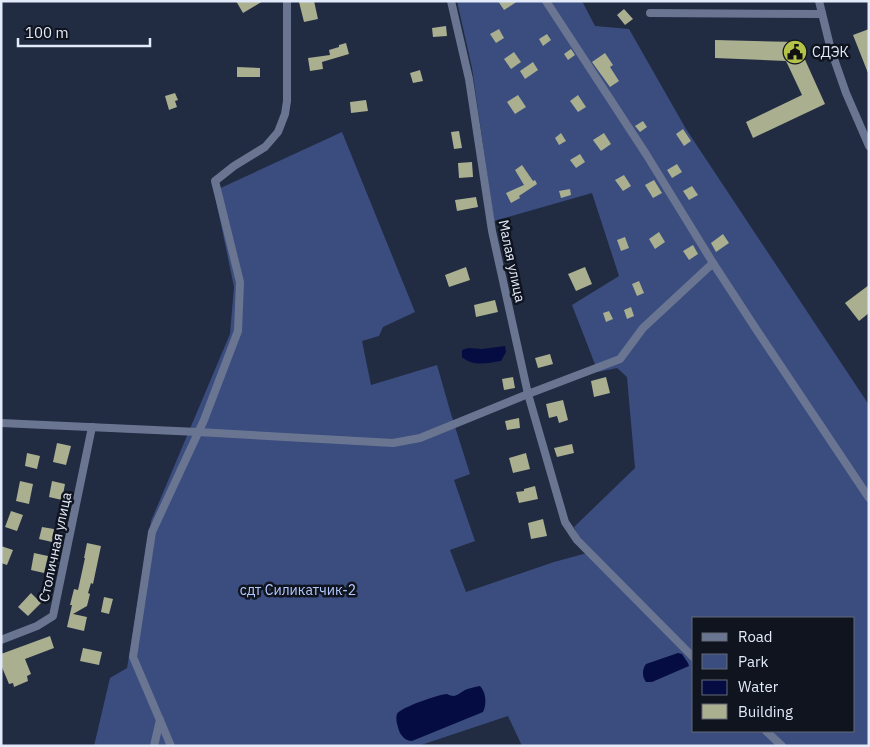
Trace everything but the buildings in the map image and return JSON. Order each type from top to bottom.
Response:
[{"type":"street","points":[[171,746],[133,657],[152,532],[204,420],[238,330],[240,282],[215,181],[234,166],[265,147],[278,132],[285,114],[287,101],[286,1]]},
{"type":"street","name":"Малая улица","points":[[451,1],[469,78],[492,231],[528,394],[565,522],[577,540],[692,656]]},
{"type":"street","points":[[546,1],[646,154],[713,263],[869,498]]},
{"type":"street","points":[[819,1],[831,50],[846,93],[869,146]]},
{"type":"street","points":[[650,13],[822,14]]},
{"type":"street","points":[[1,423],[393,443],[420,438],[620,359],[643,328],[713,263]]},
{"type":"street","name":"Столичная улица","points":[[1,640],[38,626],[53,616],[92,427]]},
{"type":"street","points":[[154,746],[160,720]]},
{"type":"street","points":[[767,732],[782,746]]},
{"type":"green space","name":"сдт Силикатчик-2","points":[[457,1],[582,1],[595,26],[629,29],[686,129],[869,405],[869,746],[522,746],[508,716],[418,746],[94,746],[110,678],[127,668],[151,521],[230,334],[234,287],[214,191],[342,132],[415,312],[383,327],[379,336],[362,341],[371,385],[437,365],[470,474],[454,480],[475,541],[450,550],[466,592],[554,562],[587,553],[574,527],[635,468],[627,377],[617,368],[598,372],[572,305],[619,276],[592,193],[494,221],[472,68]]},
{"type":"water","points":[[505,346],[506,352],[501,361],[476,363],[462,357],[462,350],[468,348],[482,349]]},
{"type":"water","points":[[678,653],[682,654],[689,666],[652,682],[646,682],[643,673],[646,664]]},
{"type":"water","points":[[480,686],[484,691],[485,698],[483,712],[412,741],[405,739],[400,733],[396,718],[399,711],[429,699],[447,694],[454,696],[467,689]]},
{"type":"place","name":"СДЭК","points":[[795,52]]}]
